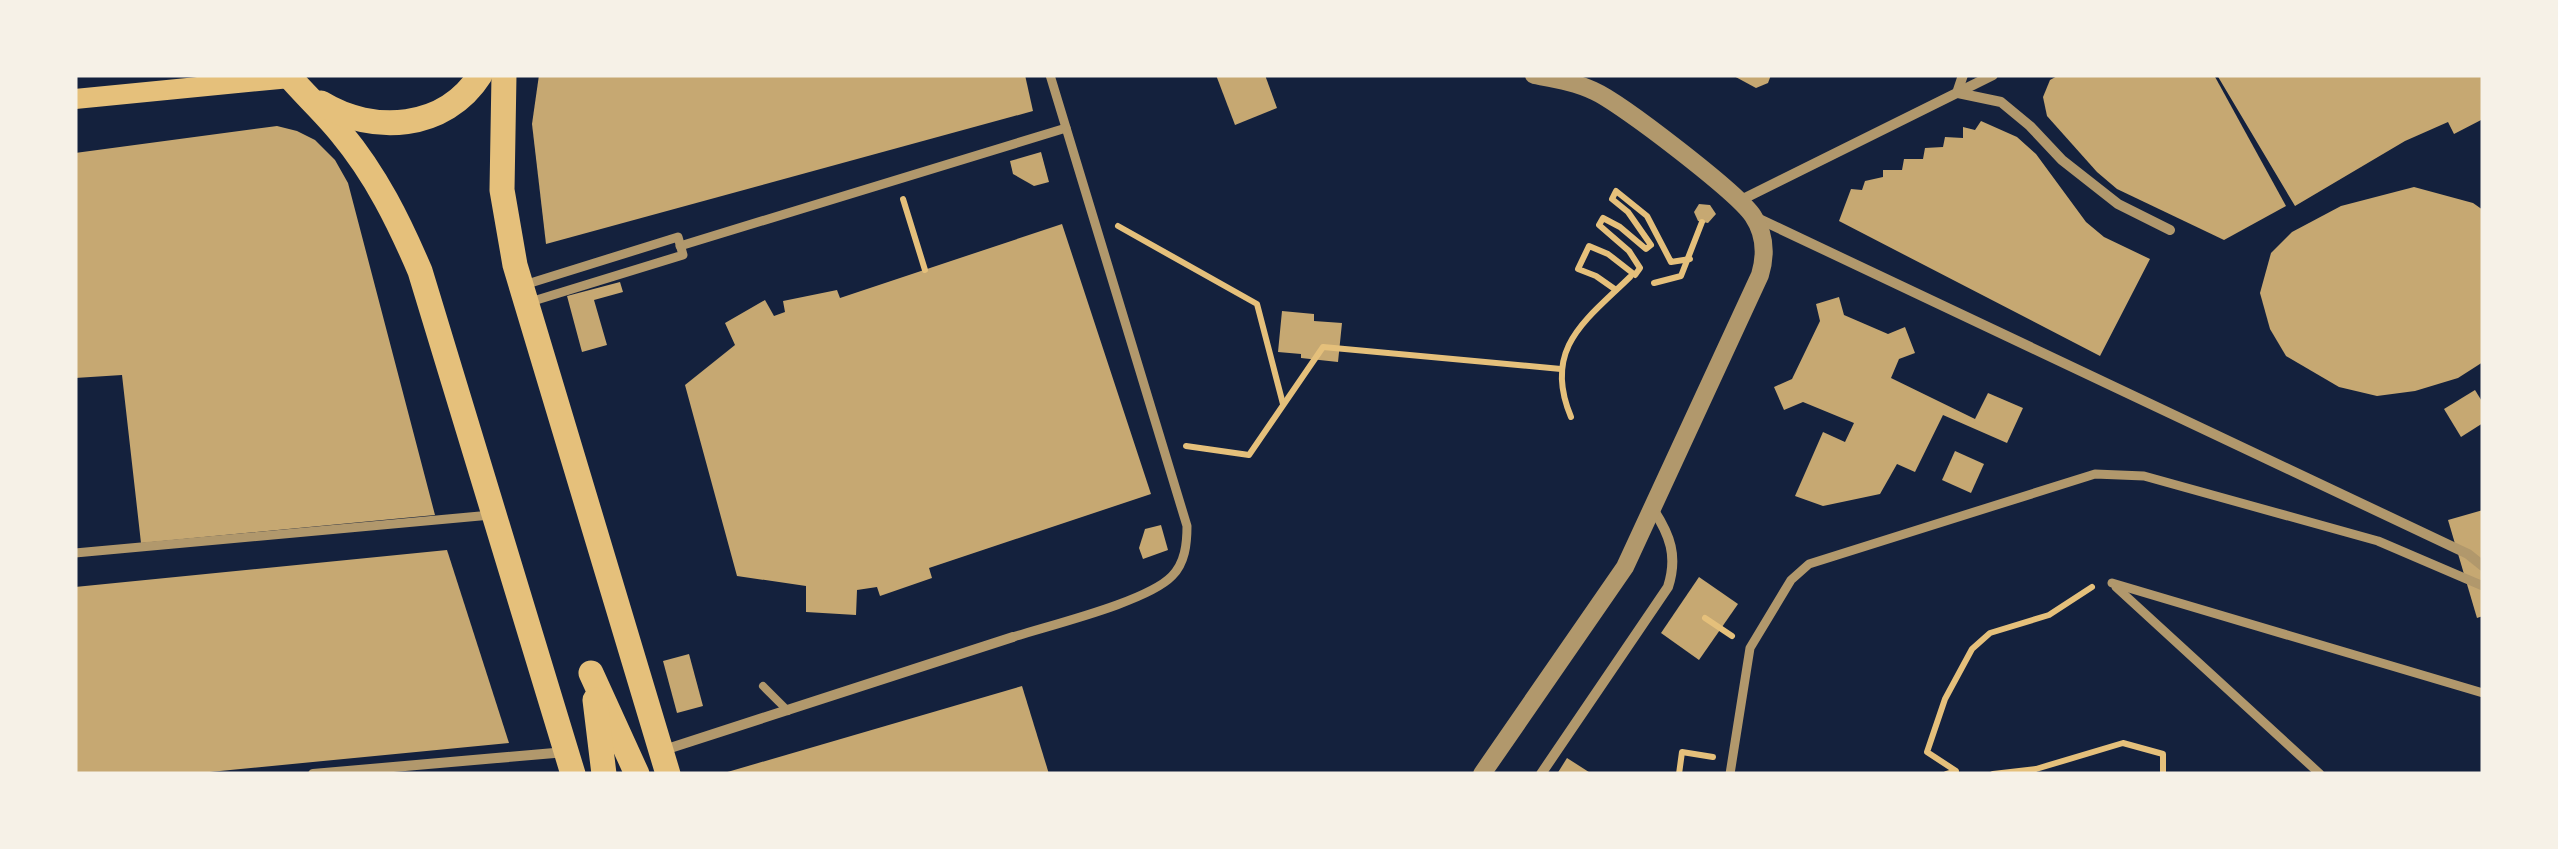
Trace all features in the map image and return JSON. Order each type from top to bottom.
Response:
[{"type":"main road","points":[[75,98],[294,82],[338,114],[394,124],[412,122],[447,107],[480,75]]},
{"type":"main road","points":[[504,75],[502,190],[524,294],[666,762]]},
{"type":"main road","points":[[294,82],[366,167],[420,271],[570,763]]},
{"type":"main road","points":[[604,774],[592,673],[637,774]]},
{"type":"street","points":[[666,762],[788,712],[1136,596],[1171,577],[1185,552],[1187,526],[1050,75]]},
{"type":"street","points":[[1482,774],[1625,568],[1760,275],[1764,242],[1754,217],[1740,201],[1618,105],[1585,87],[1534,75]]},
{"type":"street","points":[[1957,93],[1963,75]]},
{"type":"street","points":[[1740,201],[1993,75]]},
{"type":"street","points":[[1957,93],[2002,102],[2062,160],[2118,204],[2170,230]]},
{"type":"street","points":[[680,246],[1066,128]]},
{"type":"street","points":[[1754,217],[2468,554],[2483,566]]},
{"type":"street","points":[[678,237],[683,255],[524,294],[678,237]]},
{"type":"street","points":[[1730,774],[1750,648],[1790,580],[1809,564],[2095,474],[2144,476],[2378,540],[2483,586]]},
{"type":"street","points":[[1541,774],[1668,587],[1674,563],[1670,540],[1653,509]]},
{"type":"street","points":[[75,552],[494,514]]},
{"type":"street","points":[[2112,583],[2483,693]]},
{"type":"street","points":[[2112,583],[2320,774]]},
{"type":"street","points":[[313,774],[570,763]]},
{"type":"lane","points":[[1580,75],[1618,105]]},
{"type":"lane","points":[[763,686],[788,712]]},
{"type":"path","points":[[898,185],[925,270]]},
{"type":"path","points":[[1616,290],[1596,276],[1578,270],[1589,246],[1608,254],[1635,274],[1640,268],[1629,250],[1599,225],[1603,218],[1646,249],[1650,245],[1628,212],[1612,199],[1616,191],[1647,216],[1671,262],[1690,259]]},
{"type":"path","points":[[1091,212],[1257,304],[1283,405]]},
{"type":"path","points":[[1654,283],[1681,276],[1702,222]]},
{"type":"path","points":[[1571,417],[1564,401],[1561,370],[1572,335],[1630,277]]},
{"type":"path","points":[[1162,442],[1248,456],[1323,347],[1561,370]]},
{"type":"path","points":[[1946,774],[1956,771],[1927,752],[1944,699],[1972,648],[1990,633],[2049,615],[2089,588],[2112,583]]},
{"type":"path","points":[[1993,774],[2036,770],[2123,743],[2163,754],[2164,774]]},
{"type":"path","points":[[1679,774],[1682,752]]},
{"type":"building","points":[[539,75],[1025,75],[1033,111],[546,244],[532,124]]},
{"type":"building","points":[[1216,75],[1265,75],[1277,108],[1235,125]]},
{"type":"building","points":[[1732,75],[1771,75],[1768,83],[1756,88]]},
{"type":"building","points":[[2059,75],[2214,75],[2286,206],[2224,240],[2117,189],[2047,116],[2043,97],[2050,80]]},
{"type":"building","points":[[2217,75],[2483,75],[2483,119],[2454,134],[2448,122],[2405,141],[2295,206]]},
{"type":"building","points":[[1981,121],[2017,137],[2036,154],[2086,222],[2104,237],[2150,259],[2100,356],[1839,221],[1851,189],[1862,190],[1865,181],[1883,177],[1883,170],[1902,170],[1904,159],[1923,159],[1925,148],[1943,147],[1945,137],[1963,138],[1963,127],[1975,130]]},
{"type":"building","points":[[277,126],[315,140],[335,160],[348,183],[435,515],[141,543],[122,375],[75,378],[75,153]]},
{"type":"building","points":[[1041,152],[1049,182],[1034,186],[1013,174],[1010,161]]},
{"type":"building","points":[[2414,187],[2473,203],[2483,210],[2483,362],[2458,378],[2415,391],[2377,396],[2339,387],[2286,356],[2270,329],[2260,293],[2271,253],[2292,232],[2341,206]]},
{"type":"building","points":[[1699,204],[1710,205],[1716,214],[1708,223],[1698,221],[1694,212]]},
{"type":"building","points":[[1062,224],[1151,494],[929,568],[932,578],[880,596],[877,587],[857,590],[856,615],[806,612],[806,586],[737,576],[685,385],[735,345],[725,323],[765,300],[774,316],[785,312],[783,301],[837,290],[840,298]]},
{"type":"building","points":[[620,282],[623,292],[594,300],[607,345],[582,352],[567,296]]},
{"type":"building","points":[[1839,297],[1844,315],[1888,334],[1905,327],[1915,353],[1899,359],[1891,378],[1975,419],[1988,393],[2023,408],[2007,443],[1943,415],[1915,472],[1897,464],[1880,494],[1823,506],[1795,496],[1823,432],[1845,442],[1854,423],[1803,402],[1784,410],[1774,387],[1792,379],[1820,321],[1816,304]]},
{"type":"building","points":[[1282,311],[1314,314],[1314,321],[1342,323],[1338,362],[1278,352]]},
{"type":"building","points":[[2475,390],[2483,403],[2483,423],[2461,437],[2444,409]]},
{"type":"building","points":[[1955,451],[1984,464],[1971,493],[1942,480]]},
{"type":"building","points":[[2483,510],[2483,616],[2477,618],[2448,520]]},
{"type":"building","points":[[1161,525],[1168,550],[1143,559],[1139,548],[1145,529]]},
{"type":"building","points":[[447,550],[509,743],[189,774],[75,774],[75,587]]},
{"type":"building","points":[[1699,577],[1738,604],[1699,660],[1661,633]]},
{"type":"building","points":[[689,654],[703,706],[677,713],[663,661]]},
{"type":"building","points":[[1022,686],[1049,774],[724,774],[724,773]]},
{"type":"building","points":[[1567,758],[1592,774],[1557,774]]}]
